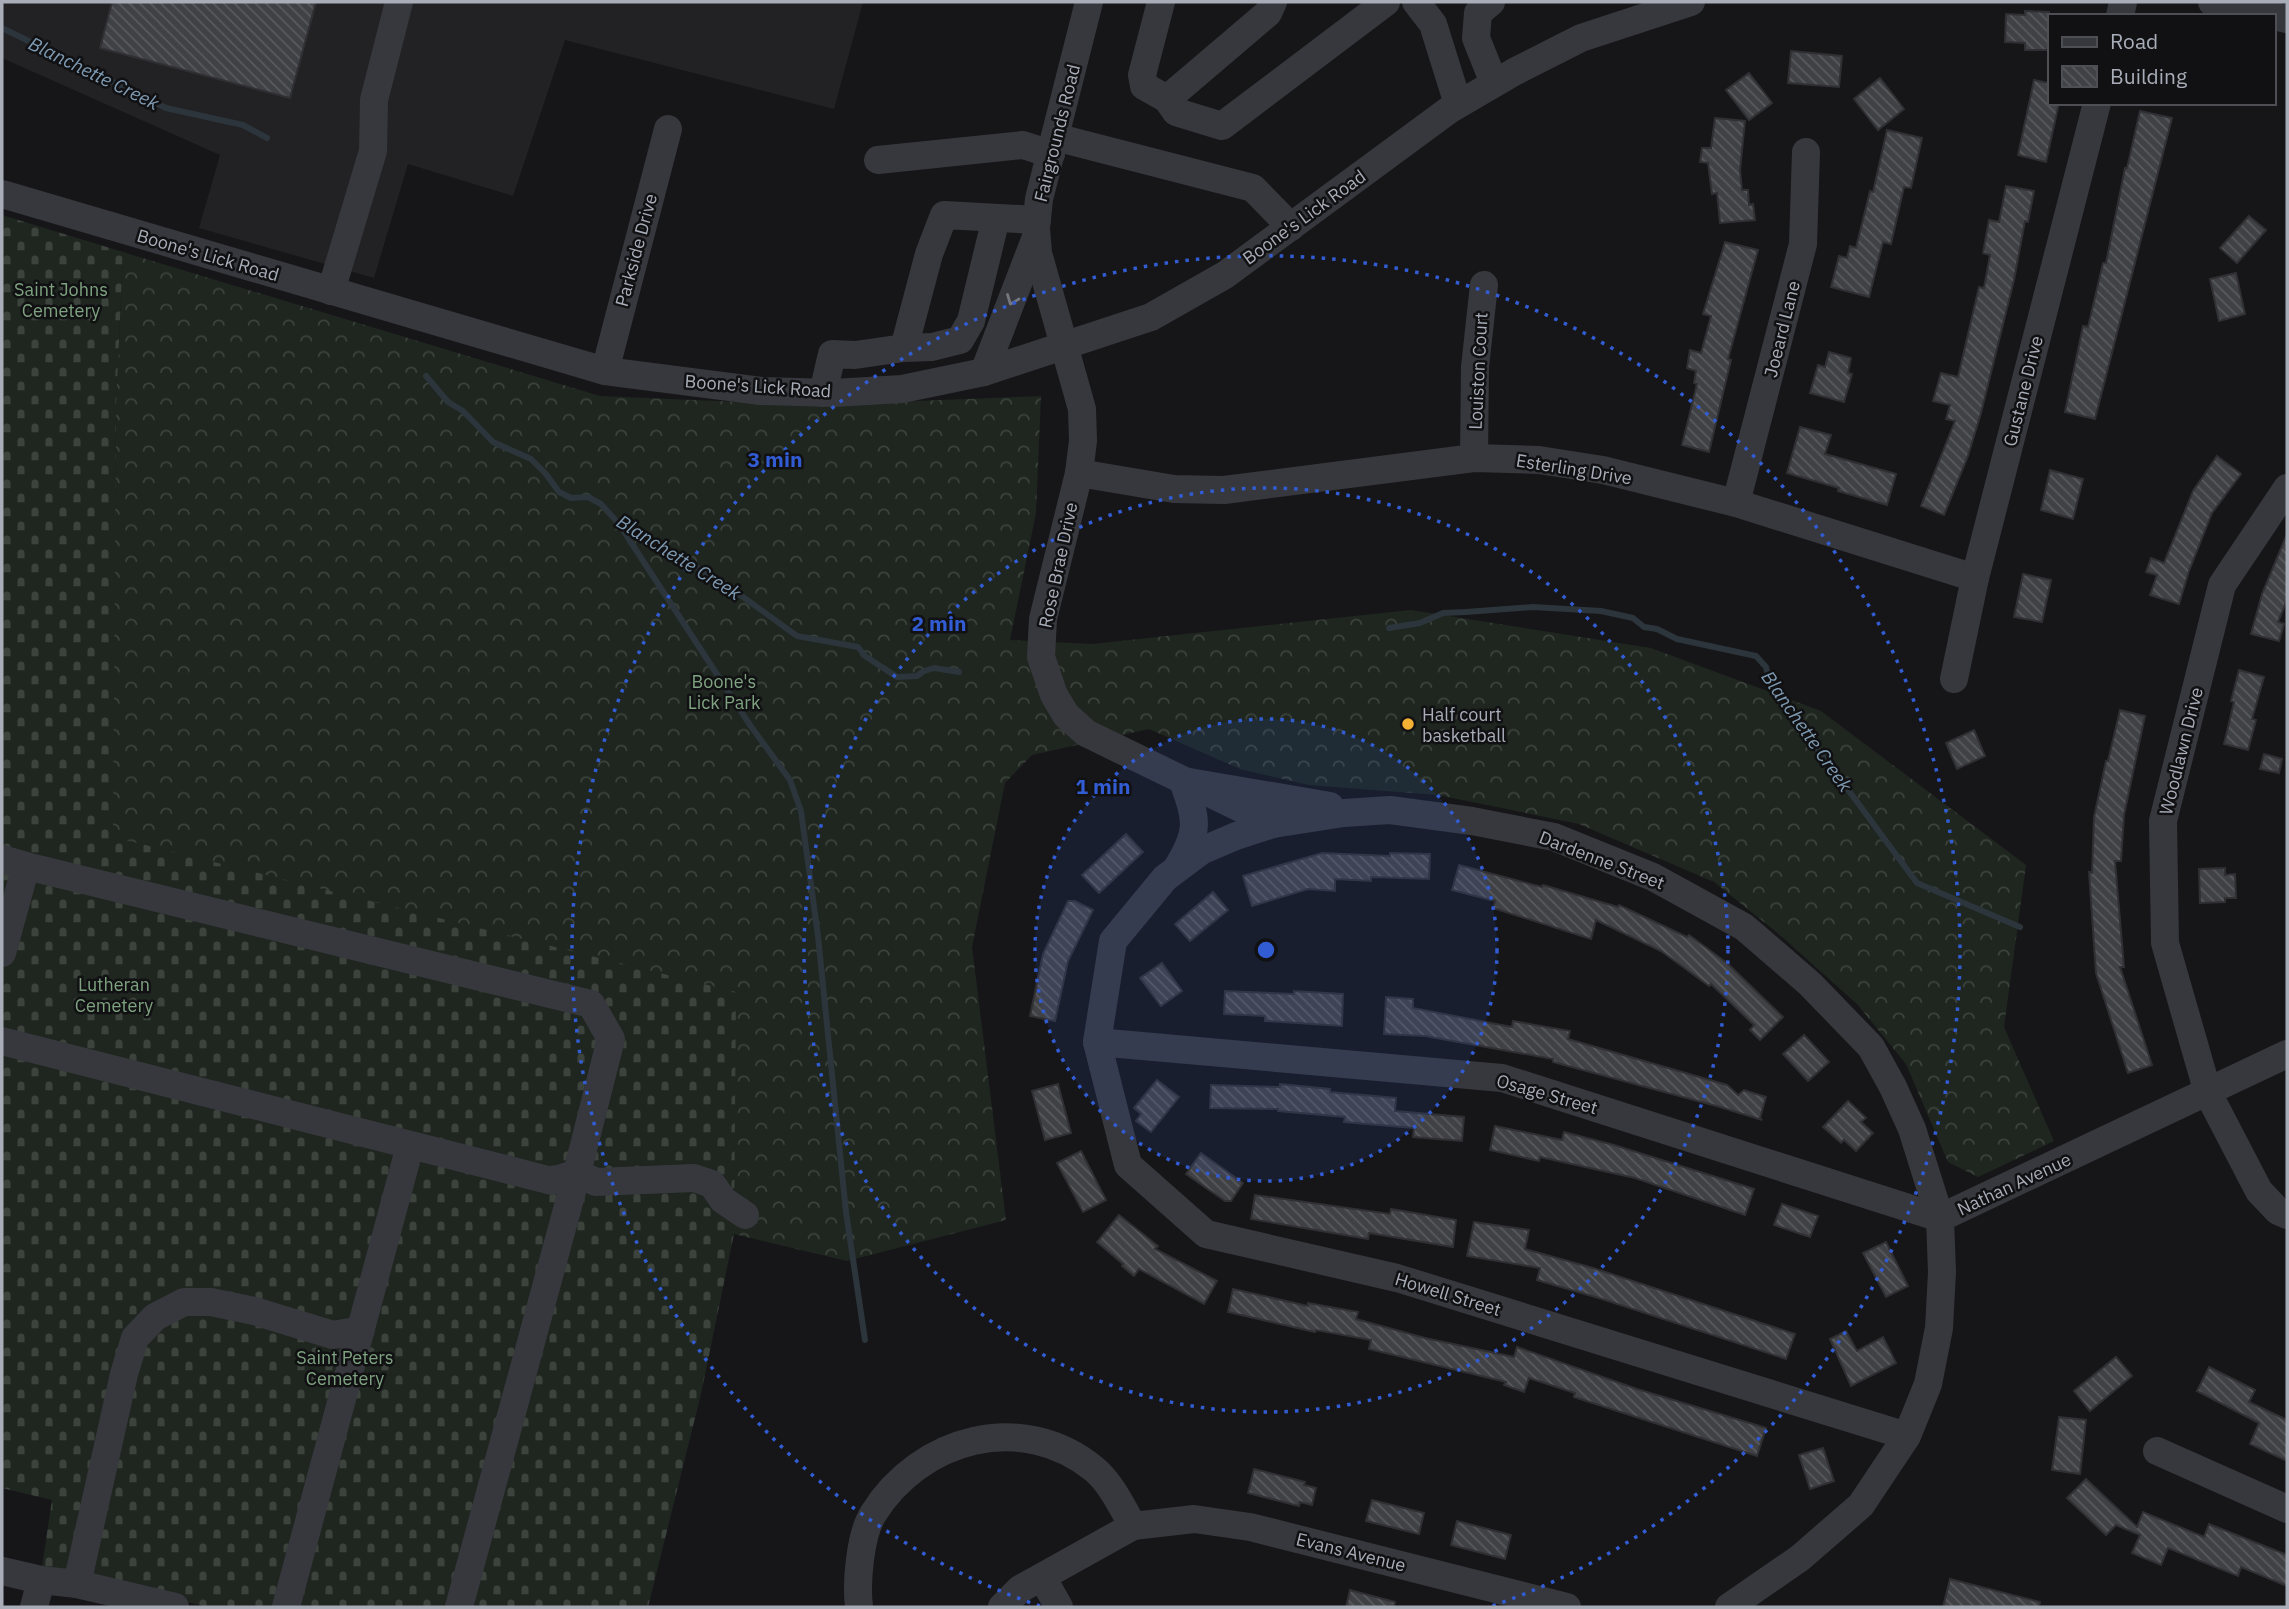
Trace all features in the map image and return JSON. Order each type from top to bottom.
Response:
[{"type":"street","points":[[331,291],[373,151],[374,100],[398,2]]},
{"type":"street","name":"Fairgrounds Road","points":[[1064,346],[1038,253],[1036,228],[1039,199],[1089,2]]},
{"type":"street","points":[[1161,2],[1142,75],[1144,86],[1167,99],[1176,112],[1222,126],[1386,2]]},
{"type":"street","points":[[1167,99],[1268,13],[1273,2]]},
{"type":"street","points":[[1416,2],[1433,24],[1458,104]]},
{"type":"street","points":[[1491,2],[1478,13],[1476,38],[1494,83]]},
{"type":"street","name":"Boone's Lick Road","points":[[2,194],[604,371],[761,391],[822,393],[902,389],[984,372],[1151,317],[1225,275],[1458,104],[1581,38],[1687,2]]},
{"type":"street","points":[[2212,2],[2265,14]]},
{"type":"street","name":"Gustane Drive","points":[[1954,679],[1975,578],[2096,105]]},
{"type":"street","name":"Parkside Drive","points":[[604,371],[668,129]]},
{"type":"street","points":[[878,160],[1023,145],[1053,145],[1253,188],[1292,227]]},
{"type":"street","name":"Joeard Lane","points":[[1736,503],[1803,244],[1806,152]]},
{"type":"street","points":[[904,348],[929,254],[944,215],[996,218],[1036,228],[984,372]]},
{"type":"street","points":[[822,393],[832,354],[855,355],[932,347],[960,340],[971,321],[996,218]]},
{"type":"street","name":"Louiston Court","points":[[1474,458],[1475,367],[1483,285]]},
{"type":"street","name":"Rose Brae Drive","points":[[1064,346],[1082,409],[1083,441],[1079,473],[1043,619],[1041,657],[1046,679],[1066,715],[1086,733],[1273,824]]},
{"type":"street","name":"Esterling Drive","points":[[1079,473],[1174,489],[1224,490],[1474,458],[1539,460],[1603,470],[1736,503],[1975,578]]},
{"type":"street","name":"Woodlawn Drive","points":[[2287,488],[2222,585],[2163,821],[2165,943],[2208,1093],[2259,1191],[2278,1212],[2287,1215]]},
{"type":"street","points":[[1176,870],[1193,841],[1195,826],[1183,781],[1358,812]]},
{"type":"street","name":"Dardenne Street","points":[[1097,1042],[1113,941],[1165,878],[1201,851],[1273,824],[1390,810],[1472,821],[1554,837],[1653,877],[1744,927],[1810,984],[1871,1047],[1912,1129],[1940,1218]]},
{"type":"street","points":[[2,953],[14,862],[591,1004],[611,1039],[578,1173],[459,1607]]},
{"type":"street","points":[[2,1041],[404,1152],[570,1202]]},
{"type":"street","name":"Osage Street","points":[[1097,1042],[1502,1077],[1940,1218]]},
{"type":"street","name":"Howell Street","points":[[1097,1042],[1128,1165],[1206,1234],[1397,1278],[1907,1436]]},
{"type":"street","name":"Nathan Avenue","points":[[1729,1607],[1800,1558],[1861,1505],[1907,1436],[1928,1384],[1939,1328],[1942,1272],[1940,1218],[2287,1054]]},
{"type":"street","points":[[404,1152],[552,1181],[578,1173],[596,1182],[694,1178],[712,1184],[723,1200],[745,1215]]},
{"type":"street","points":[[286,1607],[404,1152]]},
{"type":"street","points":[[78,1584],[124,1374],[135,1338],[155,1317],[184,1302],[211,1301],[333,1335],[360,1330]]},
{"type":"street","points":[[859,1607],[859,1561],[872,1515],[900,1481],[941,1450],[967,1442],[1017,1437],[1039,1440],[1069,1453],[1095,1470],[1117,1498],[1133,1526],[1020,1589],[1002,1607]]},
{"type":"street","points":[[2157,1451],[2287,1510]]},
{"type":"street","name":"Evans Avenue","points":[[1133,1526],[1194,1519],[1250,1527],[1567,1607]]},
{"type":"street","points":[[2,1571],[41,1580],[78,1584],[175,1607]]},
{"type":"street","points":[[1042,1577],[1059,1607]]},
{"type":"street","points":[[34,1607],[41,1580]]},
{"type":"shaded area","points":[[2,2],[863,2],[834,109],[565,40],[513,196],[408,164],[374,278],[199,228],[220,155],[2,58]]},
{"type":"green space","points":[[2,215],[123,252],[116,407],[113,837],[736,992],[734,1234],[701,1394],[648,1607],[208,1607],[42,1567],[52,1500],[2,1488]]},
{"type":"green space","name":"Boone's Lick Park","points":[[123,252],[600,396],[814,405],[1041,396],[1036,513],[1010,640],[1092,644],[1411,610],[1651,648],[1821,711],[2026,865],[2004,1027],[2054,1141],[1978,1177],[1948,1162],[1906,1064],[1857,1004],[1780,935],[1714,882],[1579,824],[1438,795],[1309,785],[1240,769],[1149,729],[1032,755],[1005,783],[972,947],[1006,1220],[847,1261],[734,1234],[733,1186],[112,837],[116,407]]},
{"type":"building","points":[[112,2],[316,2],[290,98],[100,48]]},
{"type":"building","points":[[2025,11],[2049,12],[2048,50],[2025,50],[2025,43],[2005,42],[2006,14],[2025,15]]},
{"type":"building","points":[[1791,51],[1842,56],[1839,87],[1788,83]]},
{"type":"building","points":[[1749,73],[1772,103],[1749,120],[1726,90]]},
{"type":"building","points":[[1880,78],[1904,109],[1878,130],[1854,99]]},
{"type":"building","points":[[2034,80],[2048,83],[2048,105],[2059,105],[2046,162],[2018,155]]},
{"type":"building","points":[[2140,111],[2172,118],[2095,419],[2065,412],[2083,326],[2088,327],[2103,263],[2106,263],[2125,168]]},
{"type":"building","points":[[1715,118],[1745,121],[1740,170],[1742,190],[1748,190],[1749,205],[1753,204],[1755,220],[1720,223],[1717,193],[1712,194],[1708,163],[1700,162],[1702,148],[1711,148]]},
{"type":"building","points":[[1887,130],[1922,138],[1911,188],[1904,187],[1891,244],[1883,242],[1869,297],[1831,287],[1839,256],[1847,258],[1850,246],[1856,248],[1870,191],[1873,192]]},
{"type":"building","points":[[2006,186],[2034,191],[1981,413],[1968,456],[1944,515],[1921,506],[1955,421],[1946,419],[1950,405],[1933,401],[1941,373],[1958,377],[1979,287],[1984,288],[1990,255],[1983,253],[1989,220],[1999,222]]},
{"type":"building","points":[[2249,216],[2266,230],[2237,263],[2220,248]]},
{"type":"building","points":[[1725,242],[1758,250],[1728,359],[1731,360],[1709,452],[1682,445],[1697,384],[1694,383],[1696,371],[1687,368],[1690,350],[1701,353],[1711,316],[1703,314]]},
{"type":"building","points":[[2236,273],[2245,314],[2219,321],[2210,279]]},
{"type":"building","points":[[1829,352],[1851,358],[1848,373],[1852,374],[1844,402],[1810,393],[1818,365],[1825,367]]},
{"type":"building","points":[[1800,427],[1831,435],[1825,454],[1896,474],[1887,505],[1787,473]]},
{"type":"building","points":[[2217,456],[2241,474],[2212,513],[2179,604],[2150,595],[2157,575],[2146,572],[2151,558],[2164,563],[2193,491]]},
{"type":"building","points":[[2050,470],[2083,479],[2073,519],[2041,510]]},
{"type":"building","points":[[2287,534],[2287,600],[2278,622],[2284,624],[2279,641],[2251,634],[2262,594]]},
{"type":"building","points":[[2023,574],[2051,580],[2042,622],[2014,617]]},
{"type":"building","points":[[2239,670],[2264,677],[2252,719],[2256,720],[2248,750],[2224,744]]},
{"type":"building","points":[[2120,710],[2145,716],[2124,815],[2121,861],[2115,861],[2124,967],[2120,967],[2152,1065],[2128,1073],[2096,973],[2089,872],[2092,873],[2094,817]]},
{"type":"building","points":[[1974,730],[1985,756],[1957,769],[1946,743]]},
{"type":"building","points":[[2264,754],[2282,759],[2279,773],[2260,769]]},
{"type":"building","points":[[1126,834],[1143,852],[1099,893],[1082,875]]},
{"type":"building","points":[[1322,853],[1390,856],[1390,853],[1430,854],[1429,879],[1335,879],[1335,891],[1308,889],[1252,906],[1243,876]]},
{"type":"building","points":[[1459,865],[1542,887],[1543,885],[1618,907],[1619,905],[1687,937],[1689,935],[1727,963],[1783,1017],[1760,1040],[1750,1030],[1754,1025],[1711,984],[1709,986],[1661,951],[1596,920],[1591,939],[1493,908],[1495,901],[1452,890]]},
{"type":"building","points":[[2225,868],[2225,875],[2235,874],[2236,898],[2225,898],[2225,902],[2200,903],[2199,869]]},
{"type":"building","points":[[1213,892],[1228,910],[1190,941],[1175,924]]},
{"type":"building","points":[[1068,901],[1075,901],[1093,910],[1068,961],[1055,1021],[1030,1016],[1043,954]]},
{"type":"building","points":[[1162,963],[1182,991],[1161,1006],[1140,978]]},
{"type":"building","points":[[1225,991],[1343,994],[1342,1026],[1265,1021],[1265,1016],[1224,1014]]},
{"type":"building","points":[[1386,997],[1413,999],[1413,1008],[1512,1027],[1513,1021],[1570,1031],[1568,1039],[1727,1085],[1738,1095],[1744,1090],[1766,1097],[1760,1118],[1762,1120],[1553,1062],[1553,1059],[1425,1036],[1384,1034]]},
{"type":"building","points":[[1804,1035],[1829,1062],[1808,1081],[1783,1054]]},
{"type":"building","points":[[1157,1080],[1179,1097],[1151,1132],[1136,1121],[1141,1114],[1134,1108]]},
{"type":"building","points":[[1058,1084],[1071,1133],[1045,1140],[1032,1091]]},
{"type":"building","points":[[1280,1084],[1396,1098],[1395,1111],[1464,1117],[1462,1141],[1413,1137],[1414,1128],[1344,1122],[1345,1117],[1278,1109],[1210,1108],[1211,1085],[1280,1087]]},
{"type":"building","points":[[1848,1101],[1866,1118],[1861,1122],[1873,1133],[1856,1151],[1844,1140],[1841,1143],[1823,1127]]},
{"type":"building","points":[[1495,1126],[1562,1140],[1564,1132],[1754,1189],[1745,1215],[1635,1178],[1540,1157],[1539,1161],[1490,1150]]},
{"type":"building","points":[[1081,1151],[1106,1200],[1083,1212],[1057,1163]]},
{"type":"building","points":[[1201,1153],[1243,1183],[1231,1201],[1225,1201],[1186,1174]]},
{"type":"building","points":[[1255,1195],[1390,1214],[1391,1209],[1456,1220],[1453,1247],[1369,1233],[1368,1239],[1251,1219]]},
{"type":"building","points":[[1782,1204],[1818,1216],[1810,1237],[1774,1225]]},
{"type":"building","points":[[1119,1215],[1158,1246],[1155,1249],[1217,1281],[1204,1304],[1139,1269],[1134,1276],[1097,1242]]},
{"type":"building","points":[[1474,1222],[1529,1230],[1525,1249],[1593,1268],[1795,1334],[1786,1359],[1537,1280],[1540,1268],[1467,1256]]},
{"type":"building","points":[[1886,1242],[1908,1286],[1886,1297],[1863,1253]]},
{"type":"building","points":[[1233,1289],[1308,1306],[1308,1303],[1358,1312],[1356,1319],[1425,1338],[1514,1357],[1517,1347],[1637,1389],[1766,1428],[1757,1456],[1574,1397],[1575,1393],[1529,1378],[1524,1392],[1504,1385],[1506,1382],[1369,1349],[1371,1340],[1316,1330],[1315,1332],[1228,1312]]},
{"type":"building","points":[[1846,1331],[1857,1351],[1883,1337],[1896,1363],[1851,1386],[1830,1339]]},
{"type":"building","points":[[2116,1357],[2132,1376],[2090,1411],[2074,1391]]},
{"type":"building","points":[[2209,1367],[2255,1390],[2249,1402],[2287,1420],[2287,1461],[2250,1444],[2259,1423],[2197,1391]]},
{"type":"building","points":[[2059,1417],[2086,1420],[2080,1474],[2052,1470]]},
{"type":"building","points":[[1823,1448],[1834,1481],[1810,1489],[1799,1455]]},
{"type":"building","points":[[1254,1469],[1305,1482],[1304,1485],[1316,1488],[1312,1505],[1300,1502],[1299,1506],[1248,1493]]},
{"type":"building","points":[[2086,1479],[2137,1527],[2143,1512],[2204,1537],[2209,1524],[2287,1555],[2287,1586],[2241,1567],[2238,1576],[2168,1548],[2161,1565],[2132,1553],[2140,1535],[2116,1525],[2106,1535],[2067,1498]]},
{"type":"building","points":[[1372,1500],[1424,1513],[1419,1534],[1366,1521]]},
{"type":"building","points":[[1457,1521],[1511,1535],[1505,1559],[1451,1545]]},
{"type":"building","points":[[1950,1579],[2040,1602],[2039,1607],[1943,1607]]},
{"type":"building","points":[[1350,1590],[1395,1602],[1394,1607],[1346,1607]]},
{"type":"waterway","name":"Blanchette Creek","points":[[2,28],[166,108],[243,125],[267,138]]},
{"type":"waterway","name":"Blanchette Creek","points":[[426,376],[448,402],[463,411],[493,442],[531,459],[559,492],[571,498],[588,497],[601,504],[619,524],[721,581],[797,636],[858,647],[865,656],[897,677],[917,676],[934,668],[959,672]]},
{"type":"waterway","points":[[619,524],[750,725],[790,780],[801,811],[818,936],[846,1212],[865,1340]]},
{"type":"waterway","name":"Blanchette Creek","points":[[1389,628],[1420,623],[1443,613],[1533,607],[1601,611],[1633,618],[1644,627],[1657,629],[1677,639],[1756,656],[1766,667],[1770,684],[1917,883],[2020,927]]},
{"type":"place","name":"Half court basketball","points":[[1408,724]]},
{"type":"park label","name":"Saint Johns Cemetery","points":[[61,299]]},
{"type":"park label","name":"Lutheran Cemetery","points":[[114,994]]},
{"type":"park label","name":"Saint Peters Cemetery","points":[[345,1367]]}]
